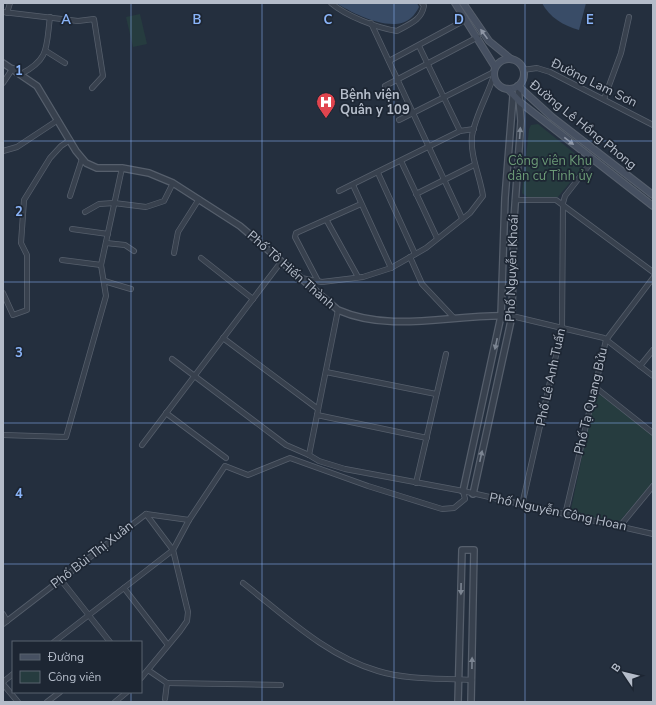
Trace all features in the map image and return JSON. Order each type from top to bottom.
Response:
[{"type":"main road","points":[[455,3],[478,38],[500,86],[508,89],[518,86],[523,77],[523,70],[517,61],[511,59],[489,41],[463,3]]},
{"type":"main road","points":[[494,72],[504,60],[511,59]]},
{"type":"main road","name":"Đường Lê Hồng Phong","points":[[518,86],[552,117],[653,195]]},
{"type":"main road","name":"Đường Lê Hồng Phong","points":[[508,89],[521,103],[653,206]]},
{"type":"street","points":[[10,3],[5,13],[78,21],[94,20],[103,76],[92,88]]},
{"type":"street","points":[[331,3],[337,8],[384,29],[397,31],[418,20],[422,14],[424,6],[422,3]]},
{"type":"street","points":[[21,74],[39,63],[46,51],[50,18]]},
{"type":"street","points":[[604,99],[619,60],[629,18]]},
{"type":"street","points":[[389,61],[465,20]]},
{"type":"street","points":[[371,23],[428,148],[462,218]]},
{"type":"street","points":[[385,86],[478,38]]},
{"type":"street","points":[[419,46],[460,131]]},
{"type":"street","points":[[46,51],[65,63]]},
{"type":"street","points":[[3,63],[13,68],[37,86],[82,160],[70,196]]},
{"type":"street","points":[[3,83],[13,68]]},
{"type":"street","name":"Đường Lam Sơn","points":[[523,70],[537,68],[550,72],[653,125]]},
{"type":"street","points":[[399,120],[494,72]]},
{"type":"street","points":[[301,278],[318,281],[358,277],[391,268],[426,248],[470,213],[483,196],[480,177],[474,165],[472,137],[489,94],[494,72]]},
{"type":"street","name":"Phố Nguyễn Khoái","points":[[473,494],[512,316],[515,200],[521,103],[518,86]]},
{"type":"street","name":"Phố Nguyễn Khoái","points":[[463,491],[501,316],[505,198],[513,96]]},
{"type":"street","points":[[3,151],[17,147],[58,120]]},
{"type":"street","points":[[339,191],[460,131],[474,129]]},
{"type":"street","points":[[3,293],[13,315],[27,310],[27,255],[21,243],[24,200],[50,158],[61,146],[70,140]]},
{"type":"street","name":"Phố Tô Hiến Thành","points":[[82,160],[97,168],[122,168],[149,173],[173,183],[240,226],[338,310],[352,316],[391,322],[512,316],[606,340],[653,376]]},
{"type":"street","name":"Phố Lê Anh Tuấn","points":[[522,505],[562,329],[563,203],[565,196],[593,160]]},
{"type":"street","points":[[400,161],[437,238]]},
{"type":"street","points":[[416,194],[474,165]]},
{"type":"street","points":[[3,435],[66,437],[106,296],[101,265],[122,168]]},
{"type":"street","points":[[378,173],[415,254]]},
{"type":"street","points":[[85,212],[98,204],[114,203],[146,207],[164,201],[173,183]]},
{"type":"street","points":[[353,185],[391,268]]},
{"type":"street","points":[[174,254],[178,232],[199,200]]},
{"type":"street","points":[[515,200],[556,200],[563,203],[653,272]]},
{"type":"street","points":[[318,281],[295,237],[298,231],[327,220],[361,204]]},
{"type":"street","points":[[327,220],[358,277]]},
{"type":"street","points":[[72,229],[108,234]]},
{"type":"street","points":[[106,243],[125,245],[134,251]]},
{"type":"street","points":[[410,257],[422,284],[454,318]]},
{"type":"street","points":[[201,258],[253,298]]},
{"type":"street","points":[[62,260],[101,265]]},
{"type":"street","points":[[142,445],[281,262]]},
{"type":"street","name":"Phố Tạ Quang Bửu","points":[[565,515],[606,340],[653,278]]},
{"type":"street","points":[[104,281],[131,289]]},
{"type":"street","points":[[309,455],[338,310]]},
{"type":"street","points":[[223,338],[318,412],[426,438]]},
{"type":"street","points":[[640,366],[653,350]]},
{"type":"street","points":[[416,483],[446,354]]},
{"type":"street","name":"Phố Nguyễn Công Hoan","points":[[172,359],[286,445],[319,461],[345,469],[463,491],[653,534]]},
{"type":"street","points":[[326,372],[436,394]]},
{"type":"street","points":[[595,387],[653,433]]},
{"type":"street","points":[[166,413],[226,458]]},
{"type":"street","points":[[55,641],[173,550],[189,520],[225,466],[248,475],[290,458],[368,486],[442,509],[454,508],[473,494]]},
{"type":"street","points":[[620,526],[653,486]]},
{"type":"street","points":[[463,491],[465,500]]},
{"type":"street","points":[[146,514],[189,520]]},
{"type":"street","name":"Phố Bùi Thị Xuân","points":[[5,623],[146,514],[173,550]]},
{"type":"street","points":[[142,677],[187,621],[188,612],[173,550]]},
{"type":"street","points":[[458,702],[462,550],[474,550],[471,702]]},
{"type":"street","points":[[61,580],[109,641]]},
{"type":"street","points":[[243,583],[322,645],[378,672],[416,677],[472,680]]},
{"type":"street","points":[[124,588],[168,645]]},
{"type":"street","points":[[3,614],[5,623]]},
{"type":"street","points":[[148,670],[167,683],[280,685]]},
{"type":"street","points":[[12,675],[3,683],[18,702]]},
{"type":"street","points":[[164,701],[167,683]]},
{"type":"street","points":[[47,702],[59,693]]},
{"type":"street","points":[[116,702],[126,693]]},
{"type":"green space","points":[[140,14],[147,44],[133,47],[126,17]]},
{"type":"green space","name":"Công viên Khu dân cư Tỉnh ủy","points":[[538,124],[583,160],[583,167],[557,198],[527,197],[522,193],[529,129],[531,125]]},
{"type":"green space","points":[[600,395],[653,435],[653,482],[618,523],[573,513],[571,509],[594,400]]},
{"type":"water","points":[[336,3],[417,3],[419,7],[412,17],[404,22],[395,24],[374,21]]},
{"type":"water","points":[[542,3],[586,3],[579,30],[568,26],[553,17]]},
{"type":"place","name":"Bệnh viện Quân y 109","points":[[326,119]]}]
